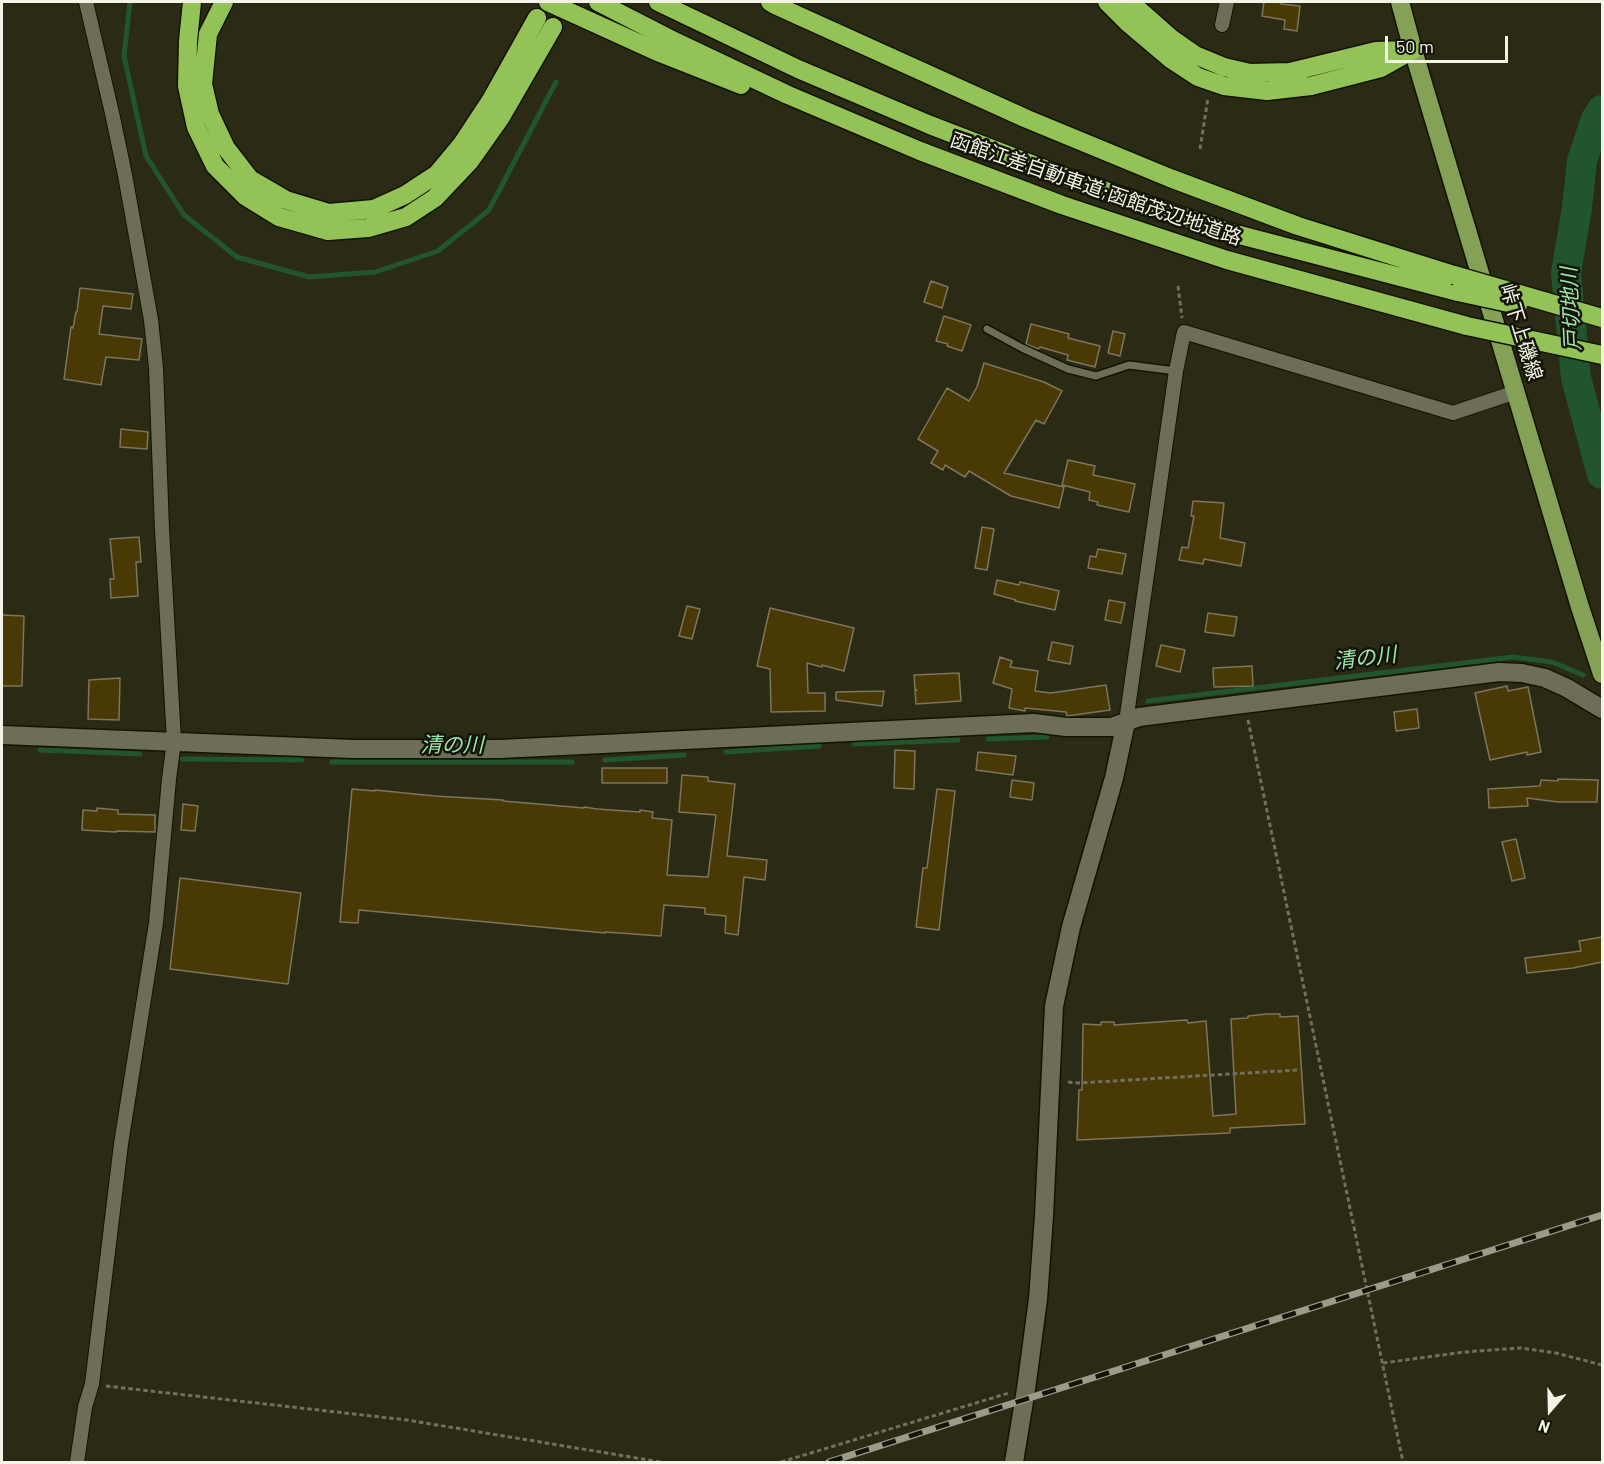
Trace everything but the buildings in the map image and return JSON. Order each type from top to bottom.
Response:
[{"type":"highway","points":[[192,2],[187,86],[196,127],[215,166],[245,196],[279,217],[328,231],[368,228],[406,217],[435,198],[470,161],[501,117],[545,23],[462,144],[437,174],[405,195],[374,209],[329,213],[286,200],[250,178],[226,148],[210,114],[203,84],[208,34],[224,2]]},
{"type":"highway","points":[[548,2],[660,53],[785,103],[920,151]]},
{"type":"highway","name":"函館江差自動車道;函館茂辺地道路","points":[[598,2],[788,95],[920,151],[1062,206],[1227,260],[1467,326],[1602,355]]},
{"type":"highway","name":"函館江差自動車道;函館茂辺地道路","points":[[658,2],[798,69],[930,125],[1070,179],[1232,233],[1456,284],[1602,323]]},
{"type":"highway","points":[[770,2],[1027,119],[1170,178],[1456,284],[1602,318]]},
{"type":"highway","points":[[1107,2],[1172,60],[1198,76],[1224,86],[1267,91],[1311,86],[1381,68],[1413,50]]},
{"type":"highway","points":[[1130,2],[1172,39],[1195,55],[1224,68],[1250,73],[1290,72],[1376,51],[1413,50]]},
{"type":"main road","name":"峠下上磯線","points":[[1400,2],[1602,674]]},
{"type":"street","points":[[77,1462],[85,1407],[92,1384],[121,1144],[156,923],[174,741],[156,368],[151,320],[125,175],[86,2]]},
{"type":"street","points":[[1222,25],[1227,2]]},
{"type":"street","points":[[1014,1462],[1038,1299],[1054,1006],[1071,927],[1114,778],[1126,722],[1176,371],[1184,332],[1453,413],[1516,392]]},
{"type":"street","points":[[2,735],[353,749],[500,749],[1034,723],[1066,727],[1112,727],[1139,717],[1499,672],[1522,673],[1545,678],[1568,688],[1602,709]]},
{"type":"lane","points":[[987,329],[1068,369],[1096,376],[1128,365],[1176,371]]},
{"type":"path","points":[[1200,149],[1209,95]]},
{"type":"path","points":[[1178,286],[1184,332]]},
{"type":"path","points":[[1244,704],[1402,1462]]},
{"type":"path","points":[[1050,1081],[1079,1083],[1297,1070]]},
{"type":"path","points":[[1383,1363],[1464,1352],[1521,1348],[1556,1353],[1602,1365]]},
{"type":"path","points":[[92,1384],[407,1420],[661,1462]]},
{"type":"path","points":[[781,1462],[995,1396],[1026,1389]]},
{"type":"waterway","points":[[130,2],[124,56],[146,156],[184,215],[237,257],[309,277],[375,272],[438,251],[489,210],[556,82]]},
{"type":"waterway","name":"戸切地川","points":[[1602,110],[1596,119],[1582,161],[1566,273],[1576,378],[1602,474]]},
{"type":"waterway","name":"清の川","points":[[1148,701],[1513,657],[1552,662],[1583,675]]},
{"type":"waterway","name":"清の川","points":[[988,739],[1047,737]]},
{"type":"waterway","name":"清の川","points":[[854,744],[958,740]]},
{"type":"waterway","name":"清の川","points":[[726,752],[819,746]]},
{"type":"waterway","name":"清の川","points":[[40,750],[140,754]]},
{"type":"waterway","name":"清の川","points":[[605,760],[684,755]]},
{"type":"waterway","name":"清の川","points":[[182,759],[302,760]]},
{"type":"waterway","name":"清の川","points":[[332,762],[572,762]]},
{"type":"railway","points":[[829,1462],[1602,1215]]}]
